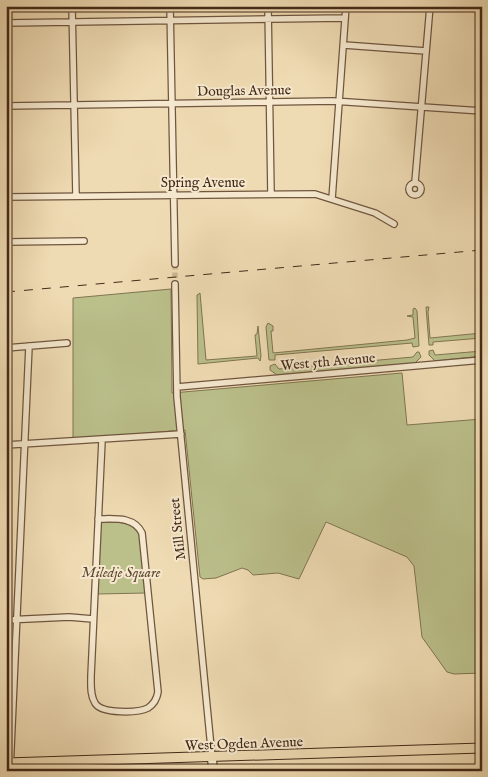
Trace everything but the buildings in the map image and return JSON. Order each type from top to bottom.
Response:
[{"type":"main road","name":"West Ogden Avenue","points":[[9,766],[482,748]]},
{"type":"main road","name":"Mill Street","points":[[212,758],[213,771]]},
{"type":"street","points":[[72,6],[76,196]]},
{"type":"street","points":[[170,6],[175,264]]},
{"type":"street","points":[[268,6],[271,194]]},
{"type":"street","points":[[332,199],[346,6]]},
{"type":"street","points":[[415,182],[430,6]]},
{"type":"street","points":[[6,23],[345,18]]},
{"type":"street","points":[[344,45],[426,51]]},
{"type":"street","name":"Douglas Avenue","points":[[6,106],[339,101],[482,111]]},
{"type":"street","name":"Spring Avenue","points":[[6,197],[315,194],[375,213],[394,224]]},
{"type":"street","points":[[6,242],[84,241]]},
{"type":"street","name":"Mill Street","points":[[175,284],[177,387],[212,758]]},
{"type":"street","points":[[6,348],[67,342]]},
{"type":"street","points":[[9,766],[18,621],[29,346]]},
{"type":"street","name":"West 5th Avenue","points":[[177,387],[482,360]]},
{"type":"street","points":[[6,445],[181,434]]},
{"type":"street","points":[[98,519],[128,520],[142,531],[158,692],[154,703],[145,709],[109,711],[99,708],[94,702],[91,682],[93,619],[98,519],[102,440]]},
{"type":"street","points":[[6,620],[18,621],[69,617],[93,619]]},
{"type":"green space","points":[[171,289],[172,393],[402,373],[407,425],[482,419],[482,673],[454,674],[447,672],[422,637],[414,566],[407,557],[326,522],[299,579],[278,573],[253,575],[248,570],[242,568],[216,578],[203,579],[200,577],[185,430],[73,439],[73,298]]},
{"type":"green space","points":[[200,293],[206,360],[257,356],[255,335],[257,334],[258,326],[260,361],[258,358],[198,364],[197,295]]},
{"type":"green space","points":[[426,307],[429,307],[430,338],[482,333],[482,338],[433,342],[433,345],[429,345]]},
{"type":"green space","points":[[415,308],[417,311],[419,346],[413,347],[412,343],[275,355],[275,360],[269,360],[266,327],[268,323],[273,326],[273,331],[271,331],[273,353],[407,340],[415,338],[413,317],[407,316],[413,315],[413,309]]},
{"type":"green space","points":[[433,350],[435,355],[482,351],[482,356],[435,361],[429,355],[429,351]]},
{"type":"green space","points":[[419,352],[421,357],[415,363],[277,375],[270,370],[270,366],[275,364],[279,369],[413,357]]},
{"type":"green space","name":"Miledje Square","points":[[100,522],[123,523],[137,531],[140,536],[146,593],[98,594]]},
{"type":"tunnel","points":[[175,264],[175,284]]},
{"type":"railway","points":[[6,292],[482,250]]}]
